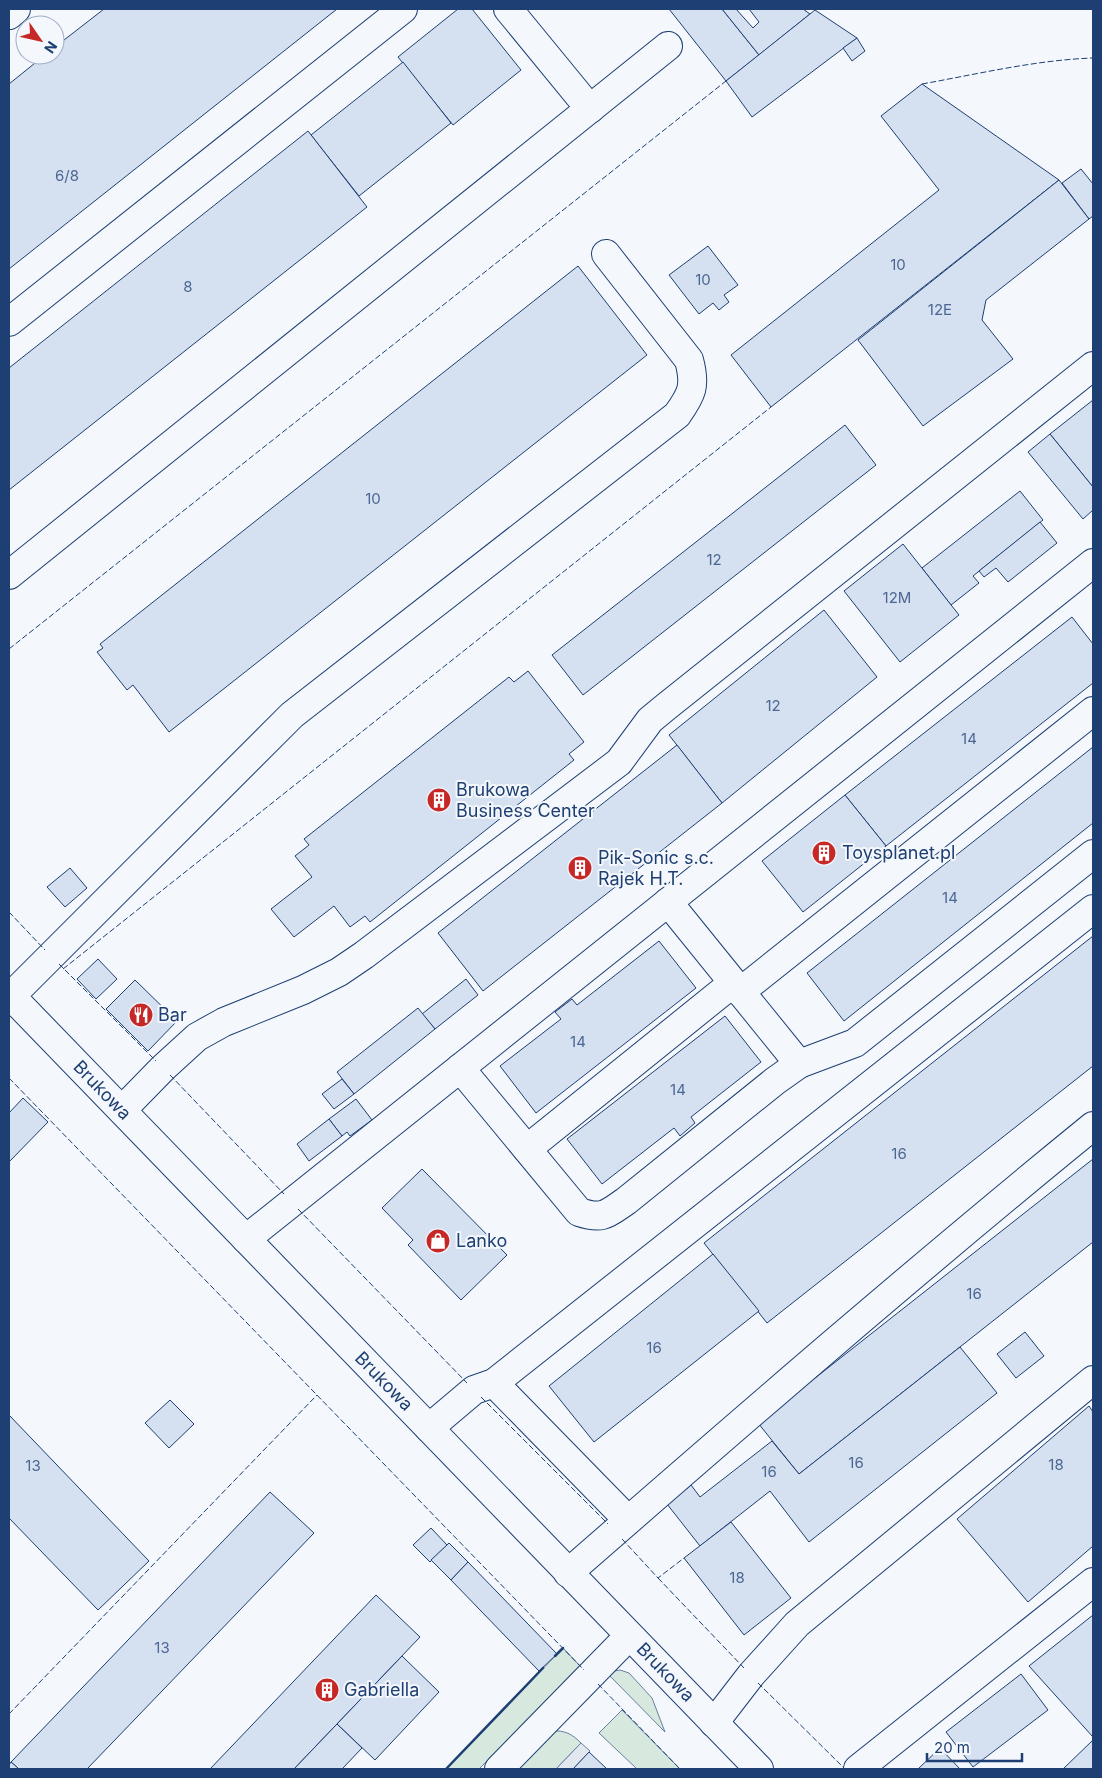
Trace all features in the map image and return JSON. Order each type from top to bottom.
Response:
[{"type":"street","points":[[9,15],[16,9]]},
{"type":"street","points":[[9,322],[403,9]]},
{"type":"street","points":[[508,9],[590,109]]},
{"type":"street","points":[[9,575],[668,46]]},
{"type":"street","points":[[10,995],[292,715],[677,415],[689,399],[694,377],[689,360],[606,254]]},
{"type":"street","points":[[122,1110],[163,1068],[197,1037],[224,1022],[303,990],[339,972],[619,762],[650,720],[1093,366]]},
{"type":"street","points":[[246,1239],[1093,563]]},
{"type":"street","points":[[527,1149],[1093,711]]},
{"type":"street","points":[[460,1068],[579,1212],[594,1217],[606,1214],[626,1201],[774,1081],[799,1064],[855,1043],[1093,854]]},
{"type":"street","points":[[668,902],[799,1064]]},
{"type":"street","points":[[429,1428],[474,1390],[494,1383],[1093,909]]},
{"type":"street","name":"Brukowa","points":[[10,995],[758,1769]]},
{"type":"street","points":[[568,1573],[981,1217],[1093,1126]]},
{"type":"street","points":[[714,1723],[751,1675],[797,1624],[1093,1380]]},
{"type":"street","points":[[494,1383],[628,1520]]},
{"type":"street","points":[[858,1769],[1093,1582]]},
{"type":"street","points":[[499,1769],[629,1636]]},
{"type":"shaded area","points":[[563,1648],[583,1669],[504,1750],[489,1759],[479,1769],[446,1769]]},
{"type":"shaded area","points":[[620,1670],[629,1673],[652,1698],[665,1732],[608,1674]]},
{"type":"shaded area","points":[[622,1710],[680,1769],[637,1769],[599,1733]]},
{"type":"shaded area","points":[[551,1731],[568,1733],[581,1743],[556,1769],[515,1769]]},
{"type":"shaded area","points":[[581,1743],[590,1751],[573,1769],[556,1769]]},
{"type":"building","points":[[104,9],[337,9],[9,269],[9,84],[33,65],[65,65],[65,39]]},
{"type":"building","points":[[458,9],[472,9],[521,70],[453,125],[398,57]]},
{"type":"building","points":[[669,9],[722,9],[759,55],[726,81]]},
{"type":"building","points":[[722,9],[736,9],[753,28],[759,22],[749,9],[803,9],[810,14],[759,55]]},
{"type":"building","points":[[815,10],[857,38],[752,117],[726,81]]},
{"type":"building","points":[[857,38],[865,51],[852,61],[843,48]]},
{"type":"building","points":[[403,62],[451,123],[359,196],[311,135]]},
{"type":"building","points":[[922,84],[1059,180],[771,407],[731,355],[939,190],[881,116]]},
{"type":"building","points":[[308,131],[367,207],[9,490],[9,368]]},
{"type":"building","points":[[1081,169],[1093,184],[1093,216],[1089,219],[1062,183]]},
{"type":"building","points":[[1059,180],[1089,219],[986,300],[982,320],[1013,359],[923,426],[858,340]]},
{"type":"building","points":[[708,246],[738,285],[724,295],[729,302],[719,310],[713,303],[699,314],[669,275]]},
{"type":"building","points":[[578,266],[647,355],[169,732],[133,685],[127,690],[97,652],[103,648],[100,644]]},
{"type":"building","points":[[1093,400],[1093,487],[1050,434]]},
{"type":"building","points":[[845,425],[876,465],[583,695],[552,655]]},
{"type":"building","points":[[1050,434],[1093,487],[1093,510],[1083,519],[1028,452]]},
{"type":"building","points":[[1020,491],[1043,520],[973,576],[979,583],[951,605],[922,568]]},
{"type":"building","points":[[1040,522],[1057,543],[1008,582],[996,568],[984,577],[979,571]]},
{"type":"building","points":[[903,544],[959,615],[900,662],[844,591]]},
{"type":"building","points":[[824,610],[877,677],[722,803],[669,735]]},
{"type":"building","points":[[1072,617],[1093,644],[1093,683],[886,846],[845,795]]},
{"type":"building","name":"Brukowa Business Center","points":[[528,671],[584,742],[569,754],[574,760],[370,922],[365,916],[350,927],[334,906],[294,937],[271,909],[312,877],[295,856],[309,845],[304,839],[509,677],[514,682]]},
{"type":"building","name":"Pik-Sonic s.c. Rajek H.T.","points":[[677,745],[722,803],[483,991],[438,933]]},
{"type":"building","points":[[1093,747],[1093,823],[844,1021],[807,973]]},
{"type":"building","name":"Toysplanet.pl","points":[[845,795],[886,846],[803,912],[762,861]]},
{"type":"building","points":[[70,868],[87,888],[65,907],[47,887]]},
{"type":"building","points":[[1093,936],[1093,1066],[767,1323],[704,1243]]},
{"type":"building","points":[[659,941],[696,988],[536,1113],[500,1066],[561,1019],[555,1012],[572,999],[577,1005]]},
{"type":"building","points":[[98,959],[117,979],[96,999],[77,979]]},
{"type":"building","points":[[466,979],[478,995],[435,1029],[422,1014]]},
{"type":"building","name":"Bar","points":[[135,980],[177,1021],[148,1051],[106,1009]]},
{"type":"building","points":[[418,1008],[435,1029],[354,1094],[337,1072]]},
{"type":"building","points":[[725,1016],[761,1062],[691,1117],[695,1123],[680,1136],[674,1128],[602,1184],[567,1139]]},
{"type":"building","points":[[342,1079],[354,1094],[334,1109],[322,1094]]},
{"type":"building","points":[[23,1098],[48,1122],[9,1162],[9,1113]]},
{"type":"building","points":[[356,1099],[372,1120],[350,1136],[347,1132],[342,1136],[329,1119]]},
{"type":"building","points":[[329,1119],[342,1136],[309,1161],[297,1144]]},
{"type":"building","points":[[1093,1159],[1093,1242],[799,1474],[758,1423]]},
{"type":"building","points":[[422,1169],[507,1255],[461,1300],[408,1245],[413,1240],[382,1208]]},
{"type":"building","points":[[713,1254],[759,1311],[594,1442],[549,1386]]},
{"type":"building","points":[[1025,1332],[1044,1356],[1016,1378],[997,1354]]},
{"type":"building","points":[[960,1347],[997,1393],[809,1542],[770,1491],[700,1546],[667,1504],[691,1485],[700,1497],[772,1441],[799,1474]]},
{"type":"building","points":[[170,1400],[194,1424],[169,1448],[145,1423]]},
{"type":"building","points":[[1089,1406],[1093,1412],[1093,1546],[1028,1602],[957,1519]]},
{"type":"building","points":[[9,1415],[149,1561],[98,1610],[9,1518]]},
{"type":"building","points":[[270,1492],[314,1533],[87,1769],[19,1769],[11,1762]]},
{"type":"building","points":[[731,1522],[791,1598],[744,1635],[684,1558]]},
{"type":"building","points":[[431,1528],[447,1545],[430,1562],[413,1545]]},
{"type":"building","points":[[449,1543],[468,1562],[451,1580],[431,1560]]},
{"type":"building","points":[[468,1562],[557,1654],[539,1671],[451,1580]]},
{"type":"building","name":"Gabriella","points":[[376,1595],[420,1637],[294,1769],[210,1769]]},
{"type":"building","points":[[1093,1615],[1093,1737],[1029,1666]]},
{"type":"building","points":[[402,1656],[439,1692],[375,1760],[337,1724]]},
{"type":"building","points":[[1021,1674],[1048,1710],[973,1767],[946,1732]]},
{"type":"building","points":[[337,1724],[362,1748],[342,1769],[294,1769]]},
{"type":"building","points":[[1093,1740],[1093,1769],[1063,1769]]},
{"type":"building","points":[[940,1748],[960,1769],[918,1769]]},
{"type":"building","points":[[589,1752],[607,1769],[573,1769]]},
{"type":"building","points":[[11,1762],[19,1769],[9,1769]]},
{"type":"fence","points":[[922,84],[1029,64],[1093,58]]},
{"type":"fence","points":[[9,649],[726,81]]},
{"type":"fence","points":[[63,969],[771,407]]},
{"type":"fence","points":[[9,912],[45,950]]},
{"type":"fence","points":[[59,964],[156,1061]]},
{"type":"fence","points":[[170,1075],[284,1194]]},
{"type":"fence","points":[[9,1078],[584,1670]]},
{"type":"fence","points":[[298,1209],[467,1383]]},
{"type":"fence","points":[[9,1714],[317,1395]]},
{"type":"fence","points":[[481,1397],[608,1524]]},
{"type":"fence","points":[[622,1539],[658,1578],[684,1558]]},
{"type":"fence","points":[[658,1578],[744,1668]]},
{"type":"fence","points":[[758,1683],[845,1769]]},
{"type":"fence","points":[[598,1684],[680,1769]]},
{"type":"wall","points":[[555,1656],[563,1648]]},
{"type":"wall","points":[[446,1769],[543,1668]]},
{"type":"place","name":"Brukowa Business Center","points":[[439,800]]},
{"type":"place","name":"Toysplanet.pl","points":[[824,853]]},
{"type":"place","name":"Pik-Sonic s.c. Rajek H.T.","points":[[580,868]]},
{"type":"place","name":"Bar","points":[[141,1015]]},
{"type":"place","name":"Lanko","points":[[438,1241]]},
{"type":"place","name":"Gabriella","points":[[327,1690]]}]
